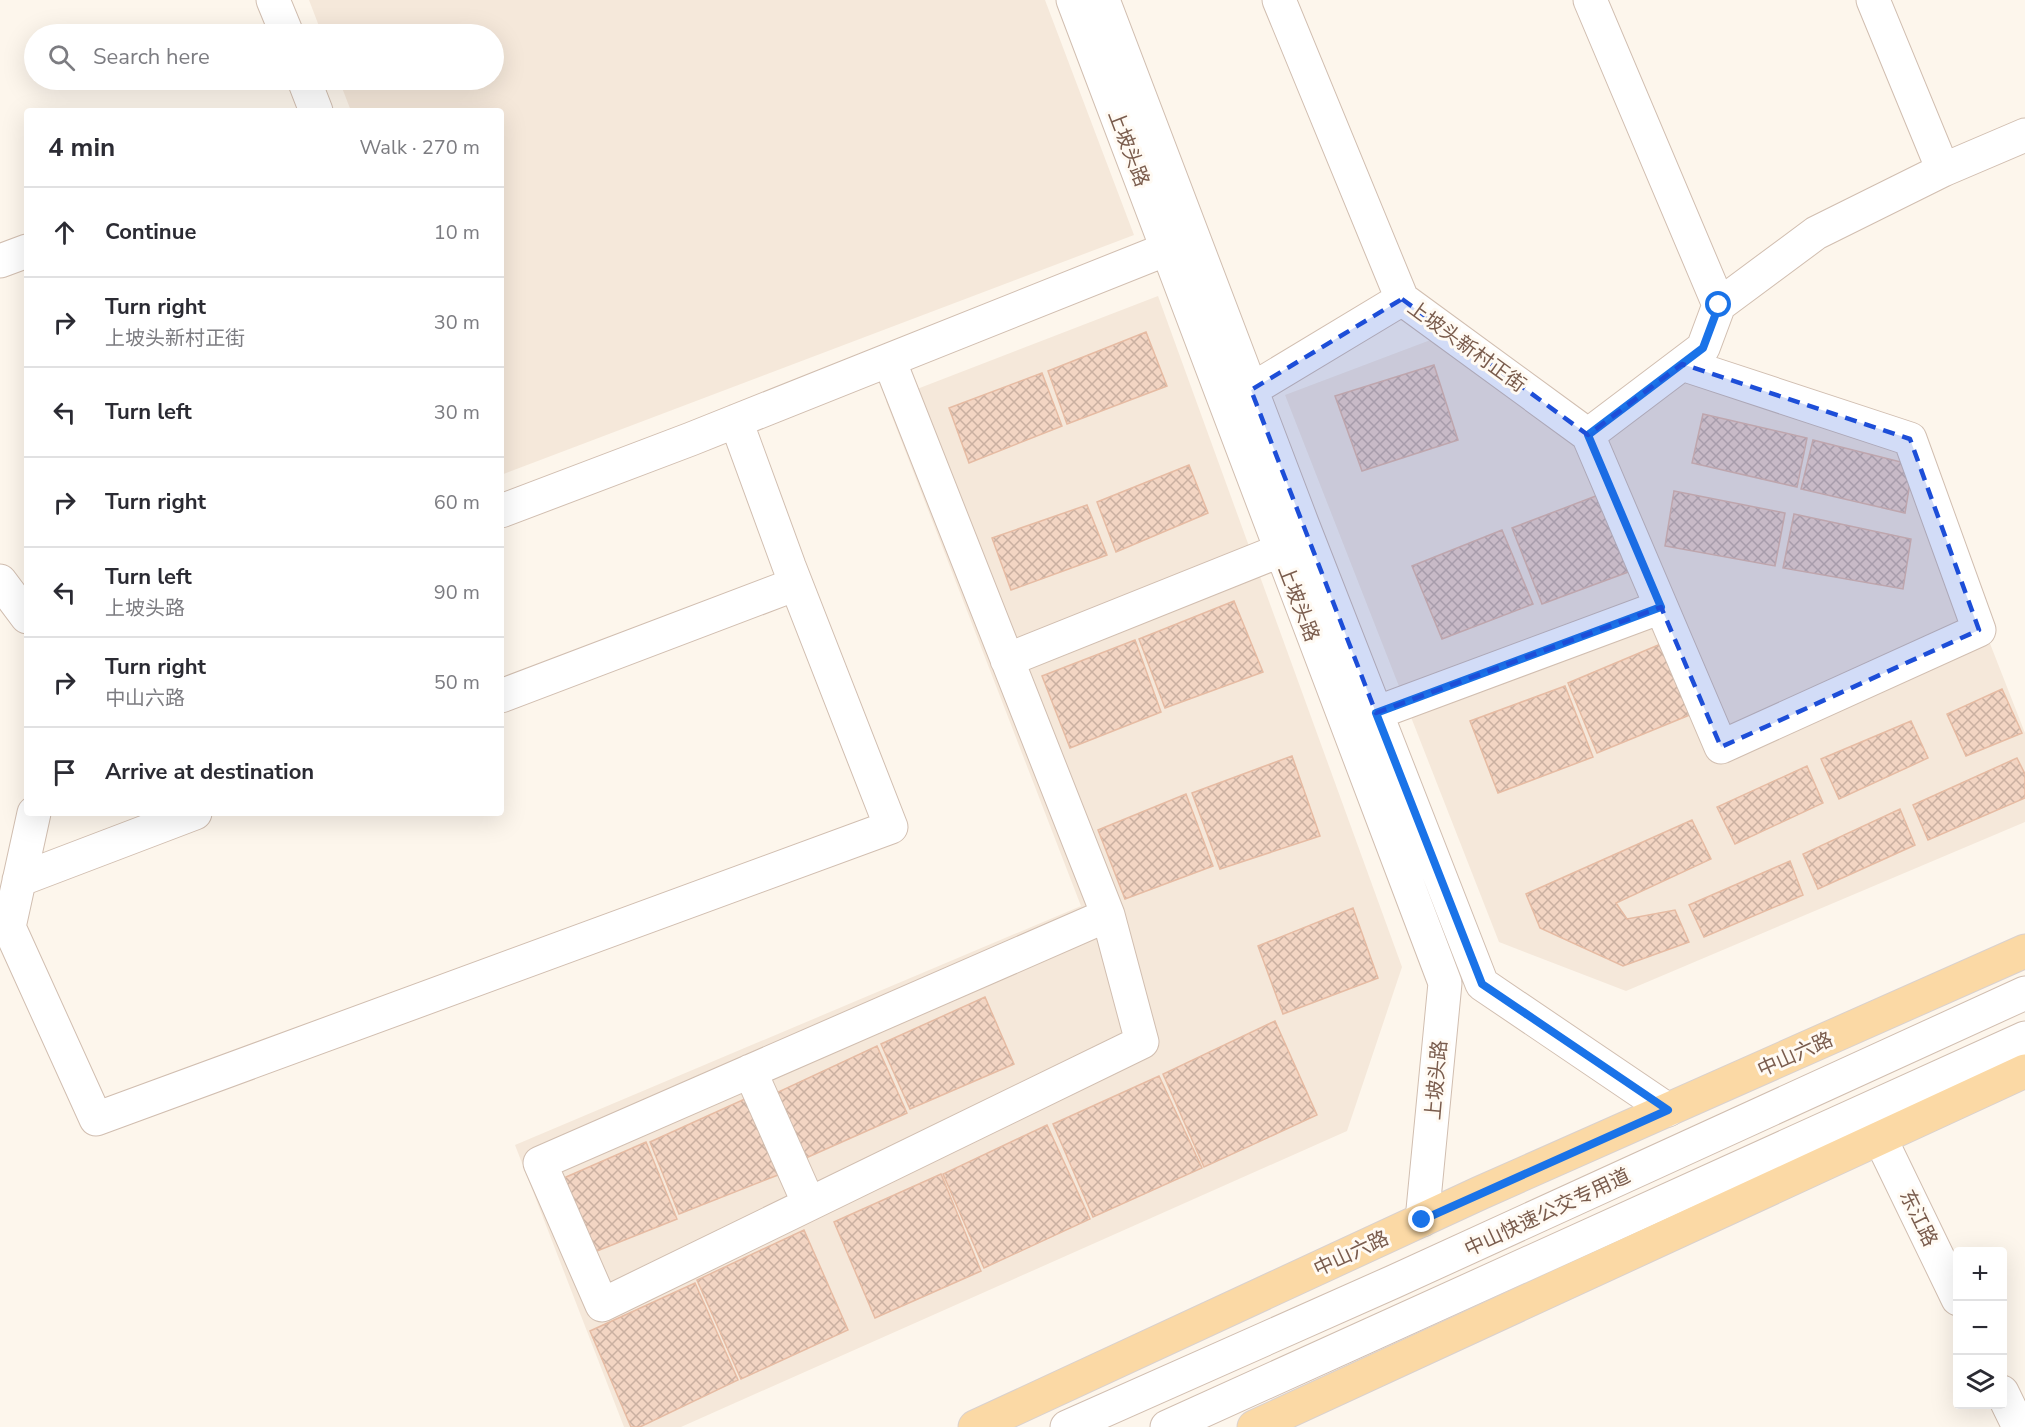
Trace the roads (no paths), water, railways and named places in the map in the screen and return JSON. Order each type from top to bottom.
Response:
[{"type":"main road","name":"中山六路","points":[[975,1427],[1422,1220],[2025,951]]},
{"type":"main road","points":[[1254,1427],[2025,1071]]},
{"type":"street","points":[[273,0],[283,24]]},
{"type":"street","name":"上坡头路","points":[[1073,0],[1279,551],[1445,983],[1422,1220]]},
{"type":"street","name":"上坡头路","points":[[1104,0],[1251,390],[1482,984],[1668,1110]]},
{"type":"street","name":"上坡头新村正街","points":[[1279,0],[1402,299],[1588,435]]},
{"type":"street","points":[[1590,0],[1719,305]]},
{"type":"street","points":[[1873,0],[1943,170]]},
{"type":"street","points":[[308,90],[315,108]]},
{"type":"street","points":[[1693,356],[1910,440],[1979,630],[1721,747],[1588,435],[1693,356],[1719,305],[1816,233],[1943,170],[2025,135]]},
{"type":"street","points":[[504,510],[735,421],[1167,249]]},
{"type":"street","points":[[0,261],[24,252]]},
{"type":"street","points":[[1251,390],[1402,299]]},
{"type":"street","points":[[889,360],[1108,915],[1142,1042],[602,1305],[540,1162],[1108,915]]},
{"type":"street","points":[[33,816],[9,927],[96,1119],[891,827],[795,584],[735,421]]},
{"type":"street","points":[[1007,660],[1279,551]]},
{"type":"street","points":[[0,581],[24,613]]},
{"type":"street","points":[[504,695],[795,584]]},
{"type":"street","points":[[1376,713],[1661,607]]},
{"type":"street","points":[[19,880],[187,816]]},
{"type":"street","name":"中山快速公交专用道","points":[[1067,1427],[1393,1282],[2025,993]]},
{"type":"street","name":"中山快速公交专用道","points":[[1167,1427],[2025,1038]]},
{"type":"street","points":[[750,1071],[809,1204]]},
{"type":"street","name":"东江路","points":[[1880,1138],[1953,1289]]},
{"type":"street","points":[[2007,1402],[2019,1427]]}]
